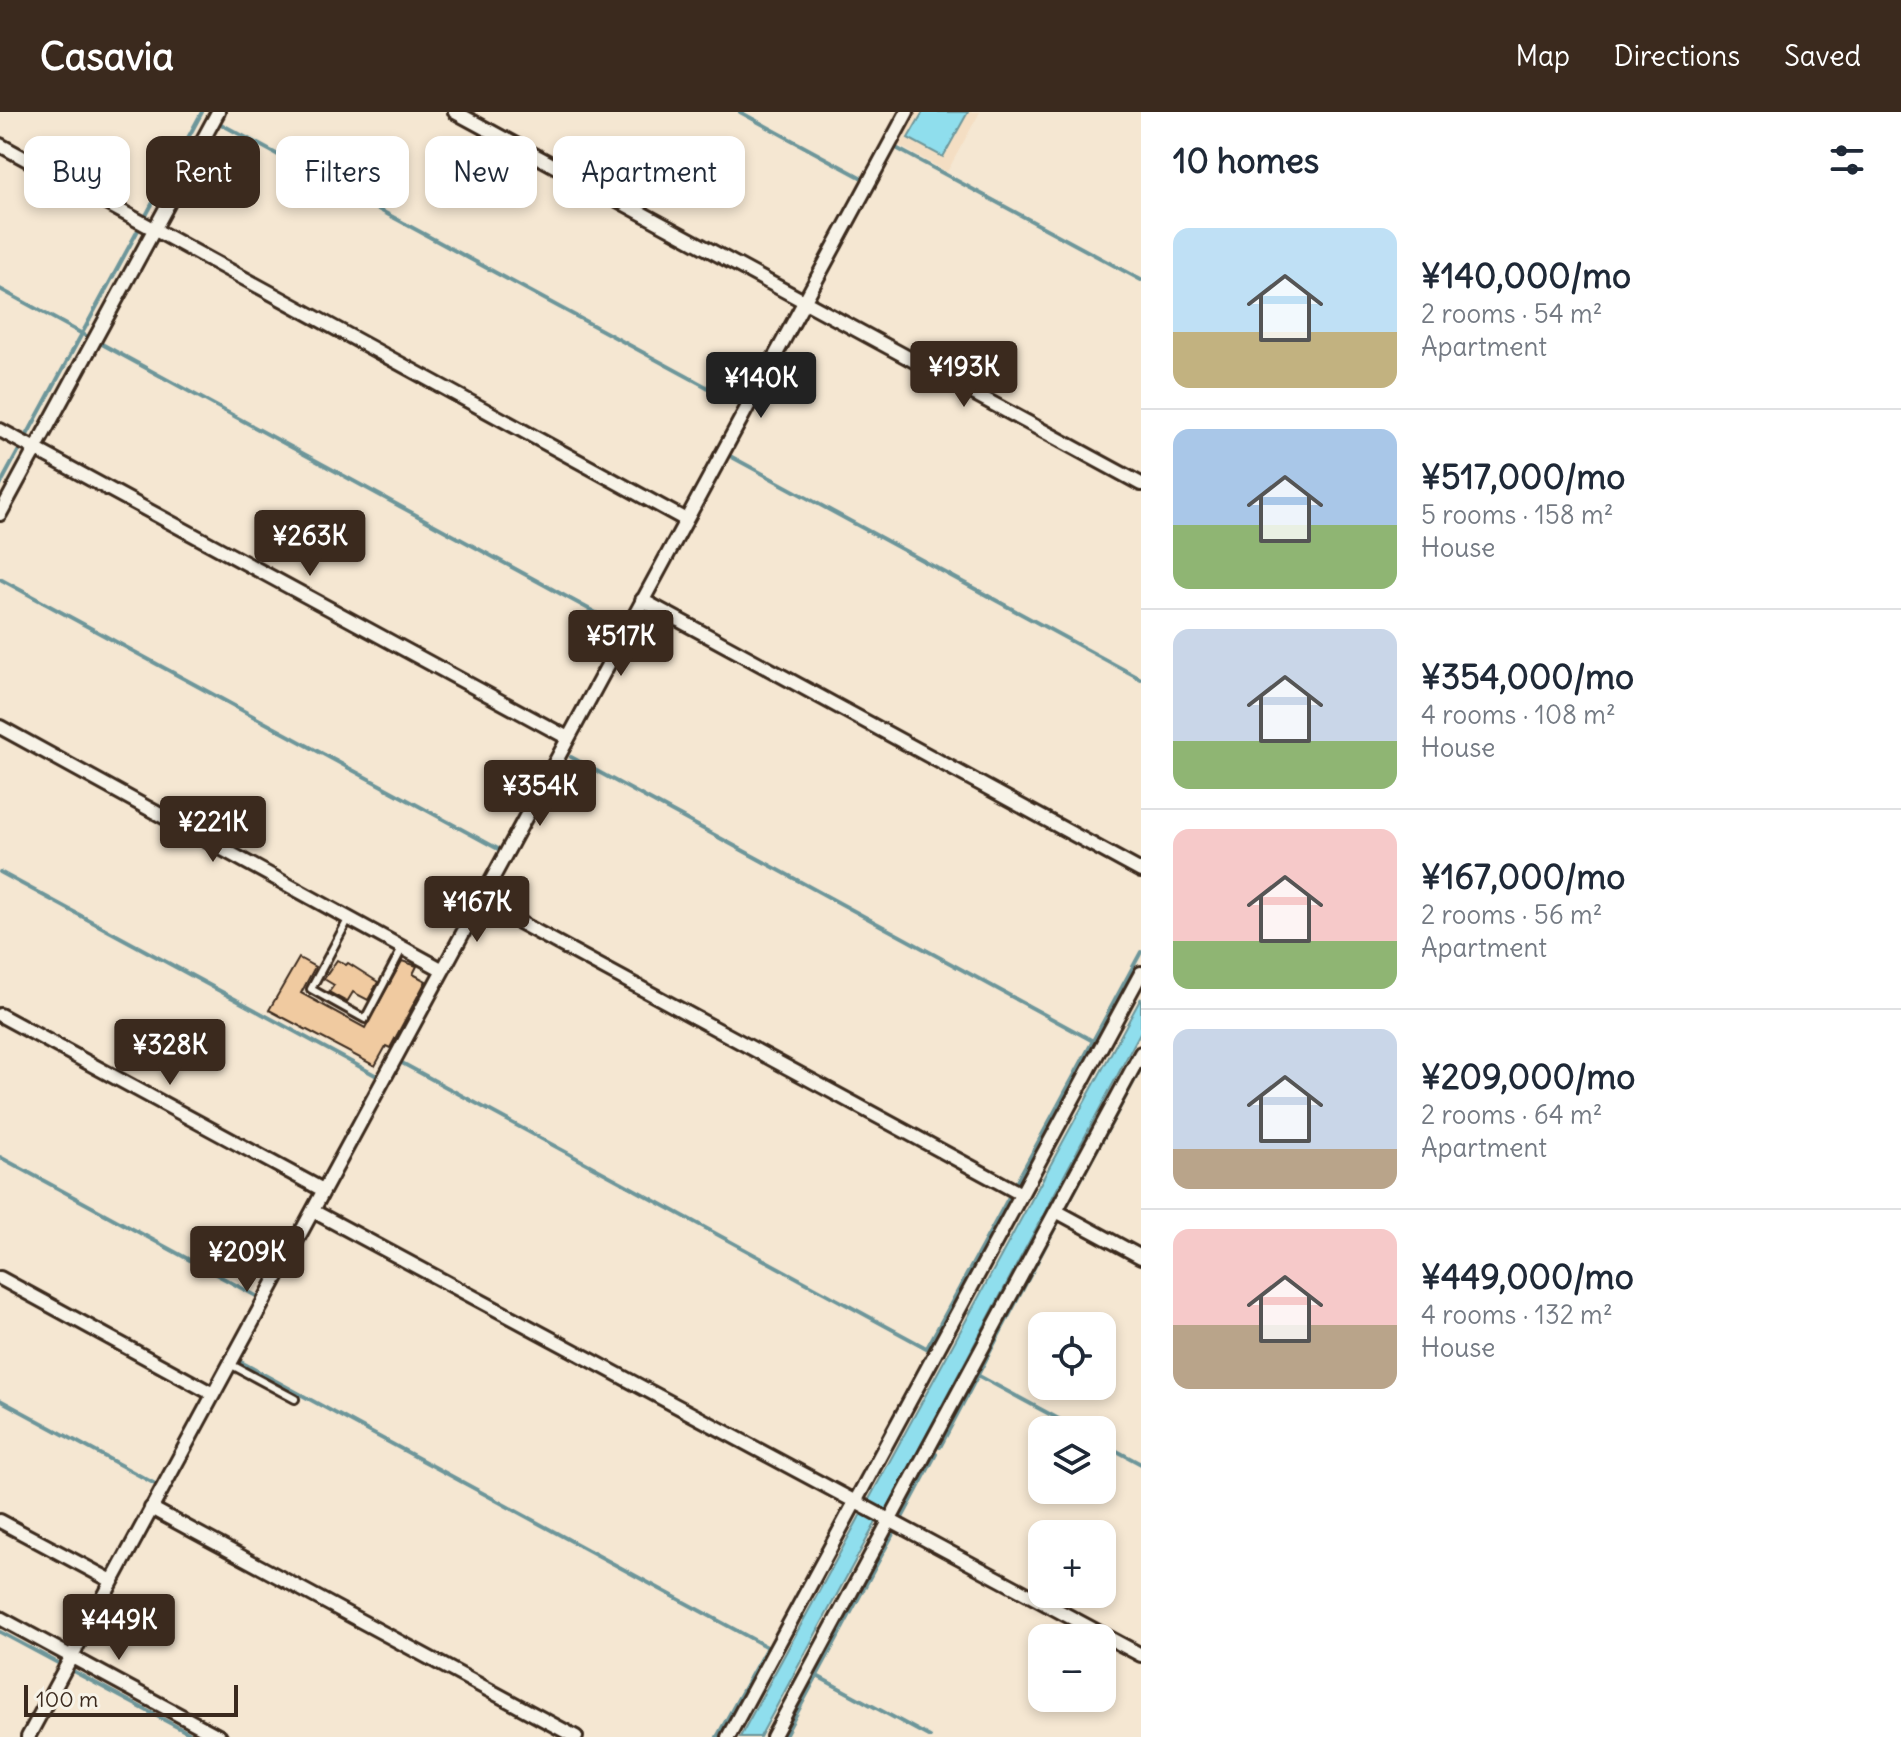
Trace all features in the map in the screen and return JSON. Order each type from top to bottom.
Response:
[{"type":"street","points":[[0,514],[28,445],[146,224],[218,112]]},
{"type":"street","points":[[455,112],[1141,484]]},
{"type":"street","points":[[28,1737],[907,112]]},
{"type":"street","points":[[0,145],[686,520]]},
{"type":"street","points":[[0,430],[568,738]]},
{"type":"street","points":[[642,600],[1141,871]]},
{"type":"street","points":[[0,727],[443,970]]},
{"type":"street","points":[[480,901],[1021,1194]]},
{"type":"street","points":[[728,1737],[860,1503],[1021,1194],[1141,973]]},
{"type":"street","points":[[0,1015],[323,1190]]},
{"type":"street","points":[[773,1737],[1141,1053]]},
{"type":"street","points":[[313,1211],[1141,1655]]},
{"type":"street","points":[[1056,1211],[1141,1257]]},
{"type":"street","points":[[0,1278],[213,1394]]},
{"type":"street","points":[[151,1508],[576,1737]]},
{"type":"street","points":[[0,1521],[112,1581]]},
{"type":"street","points":[[0,1618],[220,1737]]},
{"type":"lane","points":[[349,918],[311,989],[365,1019],[403,948]]},
{"type":"lane","points":[[230,1364],[295,1399]]},
{"type":"shaded area","points":[[914,112],[980,112],[947,172],[896,144]]},
{"type":"water","points":[[923,112],[968,112],[943,157],[908,138]]},
{"type":"water","points":[[1141,998],[1141,1031],[888,1507],[875,1524],[760,1737],[740,1737]]},
{"type":"building","points":[[299,958],[315,967],[301,993],[365,1028],[402,961],[417,966],[413,974],[426,981],[390,1048],[386,1046],[375,1066],[269,1010]]},
{"type":"building","points":[[337,960],[346,965],[348,963],[378,982],[368,1000],[353,992],[347,1002],[329,992],[334,985],[324,979]]},
{"type":"waterway","points":[[0,485],[202,112]]},
{"type":"waterway","points":[[740,112],[862,178]]},
{"type":"waterway","points":[[219,123],[740,405]]},
{"type":"waterway","points":[[898,149],[1141,280]]},
{"type":"waterway","points":[[0,289],[88,337]]},
{"type":"waterway","points":[[100,343],[620,626]]},
{"type":"waterway","points":[[730,456],[1141,679]]},
{"type":"waterway","points":[[0,579],[500,850]]},
{"type":"waterway","points":[[571,757],[1093,1041]]},
{"type":"waterway","points":[[0,872],[377,1076]]},
{"type":"waterway","points":[[1015,1185],[1141,952]]},
{"type":"waterway","points":[[402,1063],[930,1350]]},
{"type":"waterway","points":[[1065,1209],[1141,1068]]},
{"type":"waterway","points":[[0,1157],[258,1297]]},
{"type":"waterway","points":[[927,1348],[1010,1195]]},
{"type":"waterway","points":[[940,1447],[1058,1222]]},
{"type":"waterway","points":[[239,1361],[767,1647],[717,1737]]},
{"type":"waterway","points":[[979,1376],[1053,1416]]},
{"type":"waterway","points":[[0,1400],[157,1485]]},
{"type":"waterway","points":[[1116,1451],[1141,1464]]},
{"type":"waterway","points":[[902,1518],[936,1454]]},
{"type":"waterway","points":[[784,1737],[894,1532]]},
{"type":"waterway","points":[[0,1632],[196,1737]]},
{"type":"waterway","points":[[817,1676],[930,1737]]}]
